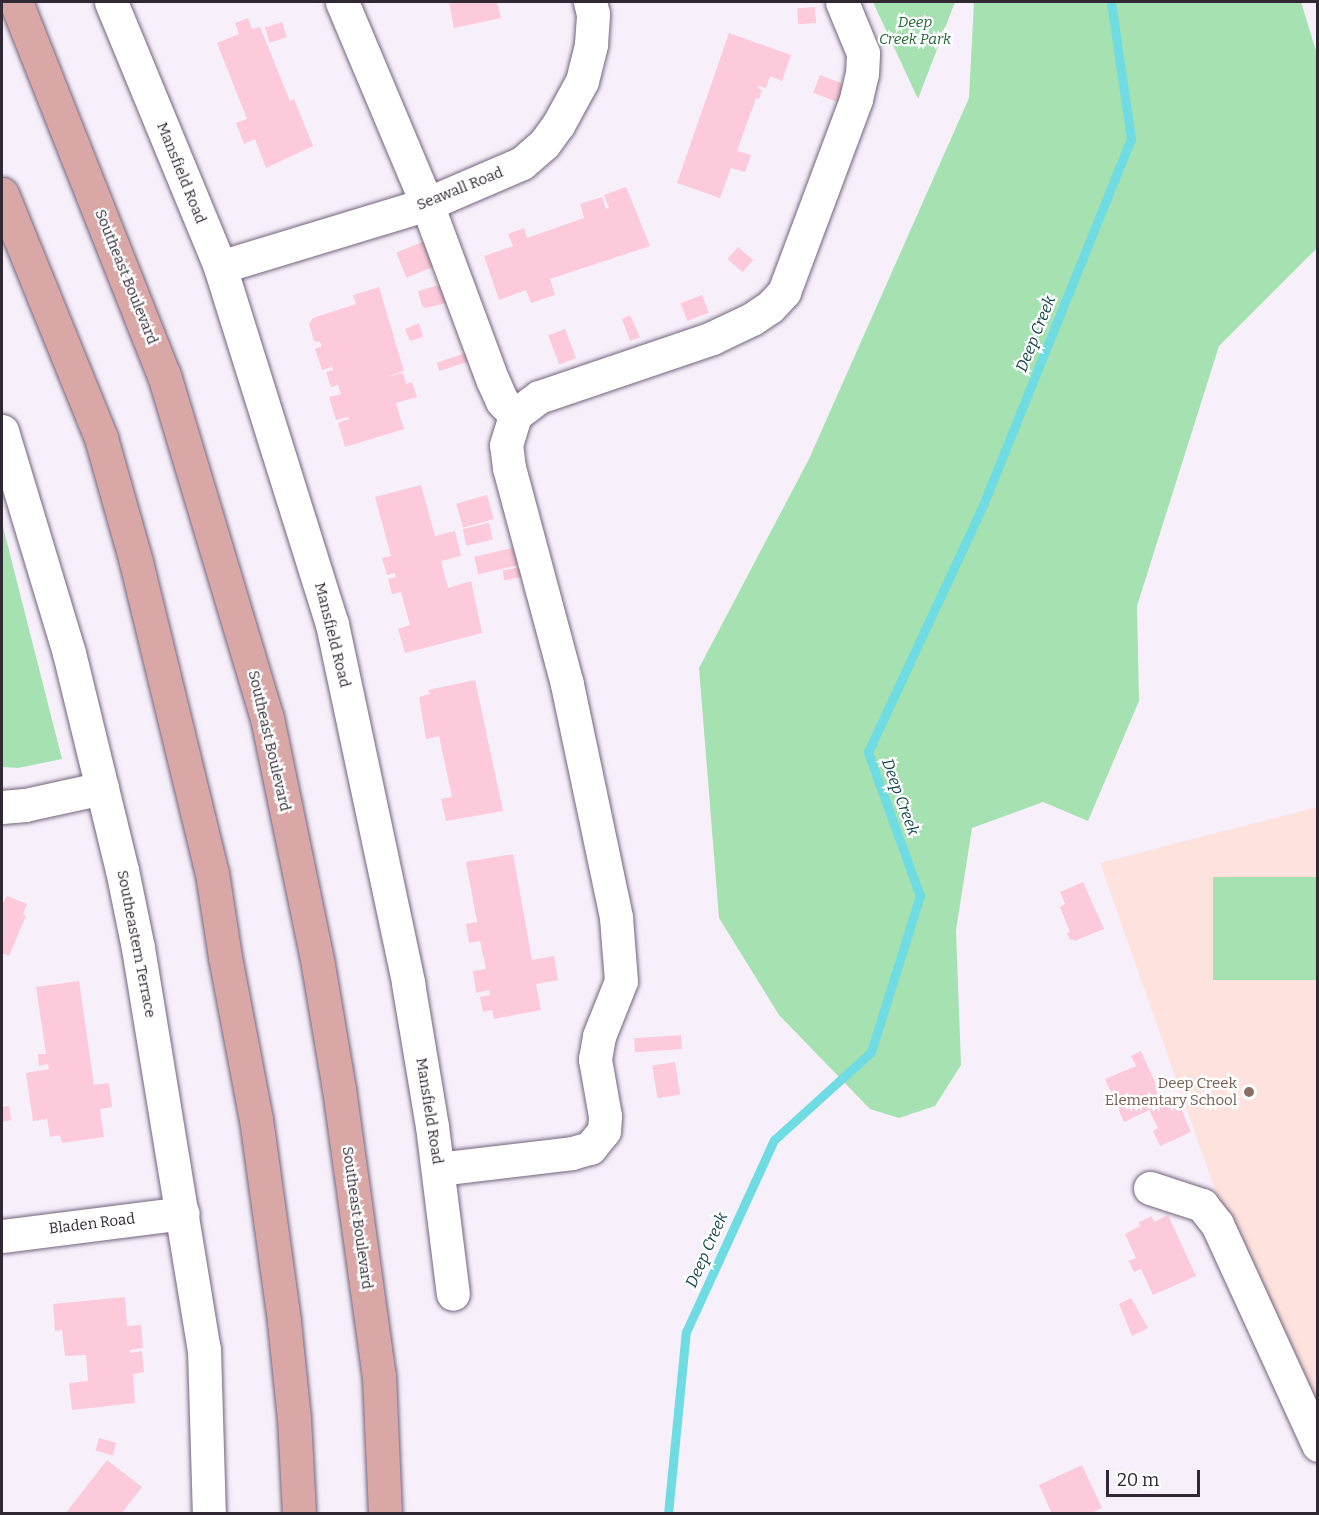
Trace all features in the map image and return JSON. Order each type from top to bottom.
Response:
[{"type":"main road","name":"Southeast Boulevard","points":[[16,2],[164,375],[267,718],[318,965],[339,1089],[379,1376],[385,1514]]},
{"type":"main road","points":[[2,194],[101,438],[136,562],[212,873],[225,957],[256,1119],[284,1322],[294,1418],[299,1514]]},
{"type":"street","name":"Mansfield Road","points":[[111,2],[220,267],[332,624],[408,983],[438,1169],[453,1294]]},
{"type":"street","points":[[342,2],[427,204],[492,381],[502,401],[515,415]]},
{"type":"street","name":"Seawall Road","points":[[220,267],[427,204],[522,163],[544,144],[558,125],[582,81],[591,44],[593,14],[590,2]]},
{"type":"street","points":[[438,1169],[572,1153],[590,1148],[604,1131],[604,1116],[595,1059],[598,1036],[621,981],[616,917],[570,695],[509,468],[506,445],[515,415],[539,397],[712,338],[752,319],[770,307],[784,292],[852,110],[862,74],[863,54],[842,2]]},
{"type":"street","name":"Southeastern Terrace","points":[[2,431],[8,468],[69,653],[138,948],[204,1350],[208,1514]]},
{"type":"street","points":[[2,807],[25,805],[102,788]]},
{"type":"street","points":[[1150,1188],[1202,1205],[1217,1224],[1317,1445]]},
{"type":"street","name":"Bladen Road","points":[[2,1236],[183,1213]]},
{"type":"shaded area","name":"Deep Creek Elementary School","points":[[1317,807],[1317,1448],[1261,1321],[1100,863]]},
{"type":"green space","name":"Deep Creek Park","points":[[873,2],[955,2],[918,99]]},
{"type":"green space","points":[[974,2],[1301,2],[1317,54],[1317,248],[1219,346],[1137,606],[1139,701],[1088,821],[1043,802],[972,828],[956,930],[961,1065],[935,1106],[899,1118],[870,1109],[779,1015],[719,918],[699,668],[809,459],[969,98]]},
{"type":"green space","points":[[2,523],[62,759],[18,768],[2,767]]},
{"type":"green space","points":[[1213,877],[1317,877],[1317,980],[1213,980]]},
{"type":"building","points":[[449,2],[497,2],[501,18],[454,28]]},
{"type":"building","points":[[815,7],[816,23],[798,24],[797,8]]},
{"type":"building","points":[[248,18],[252,29],[260,27],[290,101],[294,99],[313,146],[266,168],[255,139],[244,144],[236,123],[247,119],[217,43],[239,34],[235,23]]},
{"type":"building","points":[[282,22],[287,37],[270,43],[265,28]]},
{"type":"building","points":[[729,33],[791,55],[782,81],[770,76],[766,88],[759,86],[758,88],[762,90],[759,99],[756,98],[737,151],[751,155],[745,172],[731,168],[720,198],[677,183]]},
{"type":"building","points":[[820,75],[848,86],[841,103],[813,93]]},
{"type":"building","points":[[626,187],[650,246],[550,279],[555,295],[531,303],[526,290],[499,300],[484,256],[513,246],[508,234],[524,228],[527,238],[584,218],[580,204],[602,197],[606,209],[609,208],[604,195]]},
{"type":"building","points":[[425,241],[435,266],[406,278],[396,253]]},
{"type":"building","points":[[738,247],[753,260],[743,272],[728,259]]},
{"type":"building","points":[[442,284],[447,303],[426,308],[422,306],[418,291]]},
{"type":"building","points":[[379,287],[404,371],[386,377],[403,373],[406,384],[412,382],[417,397],[396,403],[404,429],[345,447],[338,423],[349,419],[348,417],[336,420],[329,397],[341,394],[338,385],[331,387],[326,372],[333,370],[332,367],[322,370],[315,349],[322,346],[320,342],[314,341],[309,324],[313,318],[356,304],[353,295]]},
{"type":"building","points":[[702,295],[709,313],[687,321],[681,303]]},
{"type":"building","points":[[630,315],[640,337],[630,341],[622,319]]},
{"type":"building","points":[[419,323],[423,337],[410,341],[405,329]]},
{"type":"building","points":[[565,329],[576,358],[559,364],[548,335]]},
{"type":"building","points":[[469,352],[472,361],[439,371],[437,363]]},
{"type":"building","points":[[421,485],[435,536],[455,531],[461,556],[441,561],[448,588],[471,581],[482,633],[405,653],[398,629],[410,625],[401,592],[392,594],[388,579],[396,577],[395,573],[387,575],[382,558],[391,556],[375,497]]},
{"type":"building","points":[[487,495],[494,519],[463,528],[456,504]]},
{"type":"building","points":[[489,523],[493,540],[467,546],[463,529]]},
{"type":"building","points":[[521,546],[525,564],[478,574],[474,557]]},
{"type":"building","points":[[526,566],[528,576],[504,580],[502,571]]},
{"type":"building","points":[[475,680],[503,811],[446,821],[441,799],[452,797],[439,736],[426,739],[419,697],[430,694],[428,690]]},
{"type":"building","points":[[513,854],[532,960],[554,956],[558,980],[536,984],[541,1010],[494,1019],[492,1010],[483,1012],[480,997],[490,995],[489,990],[476,993],[473,971],[486,969],[480,941],[469,943],[466,924],[477,922],[466,862]]},
{"type":"building","points":[[1083,882],[1104,929],[1074,941],[1074,939],[1070,940],[1067,933],[1070,932],[1060,907],[1065,904],[1060,892]]},
{"type":"building","points":[[7,896],[27,904],[23,914],[26,916],[9,956],[2,953],[2,905]]},
{"type":"building","points":[[79,981],[94,1085],[109,1083],[112,1107],[100,1109],[104,1137],[62,1143],[60,1135],[50,1137],[47,1119],[33,1121],[26,1073],[49,1069],[48,1064],[39,1066],[38,1054],[46,1054],[36,987]]},
{"type":"building","points":[[681,1035],[682,1049],[635,1052],[634,1038]]},
{"type":"building","points":[[1141,1051],[1164,1102],[1176,1097],[1191,1132],[1160,1146],[1153,1131],[1158,1128],[1149,1110],[1124,1122],[1105,1079],[1136,1066],[1131,1056]]},
{"type":"building","points":[[675,1062],[680,1095],[657,1098],[652,1066]]},
{"type":"building","points":[[9,1106],[11,1120],[2,1122],[2,1107]]},
{"type":"building","points":[[1168,1215],[1196,1276],[1153,1295],[1141,1269],[1134,1272],[1129,1261],[1136,1258],[1125,1234],[1140,1226],[1139,1222],[1152,1216],[1154,1222]]},
{"type":"building","points":[[125,1297],[127,1326],[141,1325],[143,1348],[130,1350],[130,1353],[142,1351],[144,1372],[133,1374],[135,1403],[72,1410],[69,1383],[88,1381],[86,1355],[65,1356],[62,1330],[55,1331],[53,1304]]},
{"type":"building","points":[[1131,1298],[1148,1328],[1132,1336],[1119,1304]]},
{"type":"building","points":[[99,1438],[116,1443],[113,1455],[95,1450]]},
{"type":"building","points":[[107,1460],[142,1487],[121,1514],[65,1514]]},
{"type":"building","points":[[1082,1465],[1102,1508],[1089,1514],[1052,1514],[1039,1485]]},
{"type":"waterway","name":"Deep Creek","points":[[668,1514],[686,1332],[774,1140],[871,1052],[920,896],[868,752],[983,505],[1131,139],[1111,2]]},
{"type":"place","name":"Deep Creek Elementary School","points":[[1249,1092]]}]
